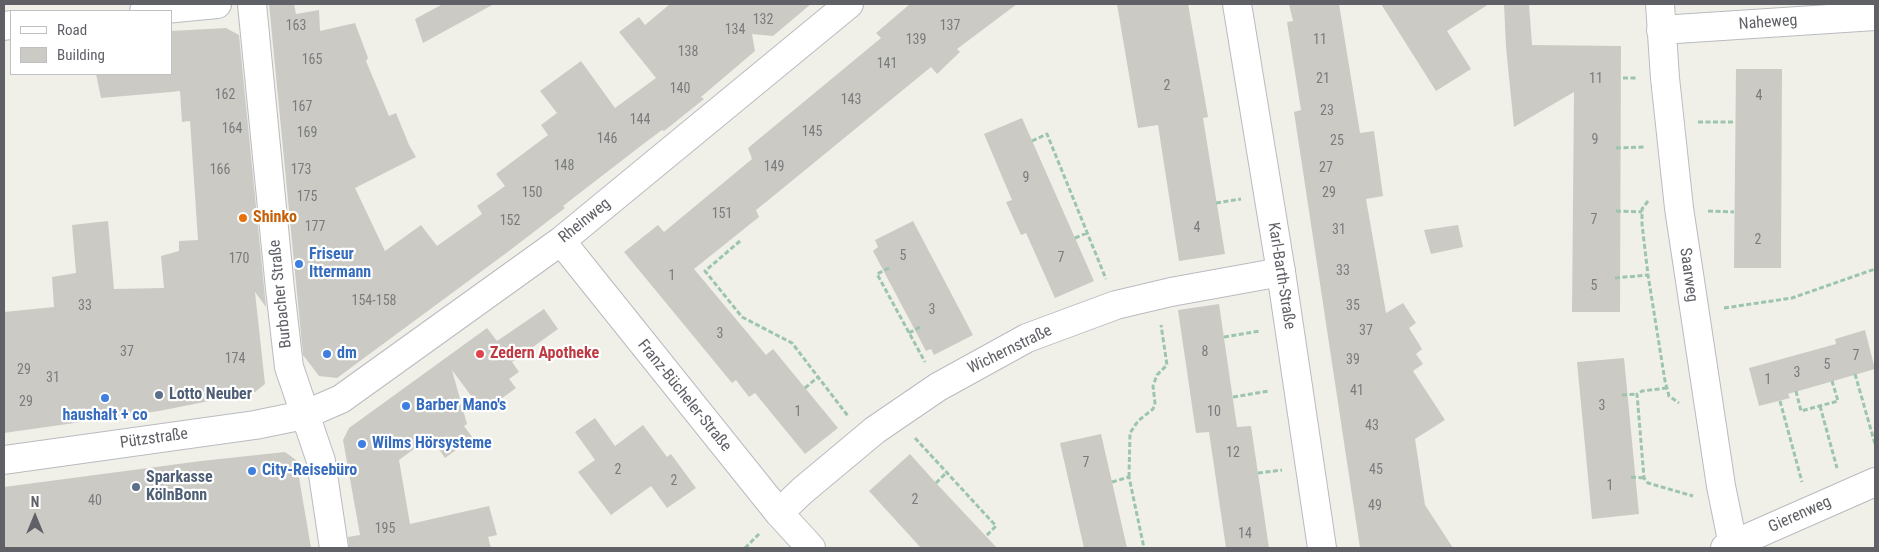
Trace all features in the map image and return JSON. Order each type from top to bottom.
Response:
[{"type":"street","points":[[154,10],[217,4]]},
{"type":"street","name":"Burbacher Straße","points":[[252,4],[289,367],[321,461],[334,548]]},
{"type":"street","name":"Rheinweg","points":[[304,415],[341,400],[561,241],[849,4]]},
{"type":"street","name":"Karl-Barth-Straße","points":[[1237,4],[1281,272],[1322,548]]},
{"type":"street","name":"Naheweg","points":[[1660,17],[1875,16]]},
{"type":"street","name":"Saarweg","points":[[1660,17],[1675,179],[1710,419],[1725,505],[1729,547]]},
{"type":"street","name":"Franz-Bücheler-Straße","points":[[561,241],[779,513],[811,548]]},
{"type":"street","name":"Wichernstraße","points":[[779,513],[865,438],[895,416],[938,387],[1027,338],[1116,305],[1281,272]]},
{"type":"street","name":"Pützstraße","points":[[4,460],[255,425],[304,415]]},
{"type":"street","name":"Gierenweg","points":[[1729,547],[1875,482]]},
{"type":"path","points":[[1670,121],[1735,122]]},
{"type":"path","points":[[1032,140],[1047,134],[1116,305]]},
{"type":"path","points":[[1675,179],[1651,197],[1642,209],[1648,275],[1667,388],[1670,396],[1684,406],[1710,419]]},
{"type":"path","points":[[1616,212],[1642,212]]},
{"type":"path","points":[[1075,238],[1088,233]]},
{"type":"path","points":[[740,241],[705,271],[742,317],[792,343],[865,438]]},
{"type":"path","points":[[889,268],[877,274],[938,387]]},
{"type":"path","points":[[1694,312],[1792,298],[1875,268]]},
{"type":"path","points":[[1616,278],[1648,275]]},
{"type":"path","points":[[1144,548],[1129,476],[1130,434],[1138,421],[1153,409],[1155,403],[1153,386],[1157,375],[1167,364],[1156,296]]},
{"type":"path","points":[[909,333],[920,326]]},
{"type":"path","points":[[1224,337],[1289,326]]},
{"type":"path","points":[[1856,374],[1875,444]]},
{"type":"path","points":[[805,388],[818,377]]},
{"type":"path","points":[[1796,391],[1801,411],[1838,401],[1832,381]]},
{"type":"path","points":[[1232,397],[1298,387]]},
{"type":"path","points":[[1622,396],[1667,388]]},
{"type":"path","points":[[1637,394],[1644,478],[1648,483],[1725,505]]},
{"type":"path","points":[[1780,401],[1810,511]]},
{"type":"path","points":[[1820,406],[1845,495]]},
{"type":"path","points":[[895,416],[996,526],[986,536]]},
{"type":"path","points":[[936,483],[948,472]]},
{"type":"path","points":[[1112,482],[1129,476]]},
{"type":"path","points":[[1631,477],[1644,478]]},
{"type":"building","points":[[269,4],[294,4],[296,14],[319,10],[320,31],[355,23],[368,58],[366,61],[389,116],[396,113],[416,157],[355,188],[385,251],[421,225],[437,246],[482,214],[477,206],[505,186],[496,174],[548,135],[541,125],[557,113],[540,91],[581,61],[615,108],[656,78],[619,32],[639,17],[645,25],[670,4],[811,4],[773,36],[752,34],[755,51],[701,97],[704,99],[563,206],[565,208],[509,251],[337,378],[319,376],[303,355]]},
{"type":"building","points":[[443,4],[494,4],[423,43],[415,19]]},
{"type":"building","points":[[910,4],[1017,4],[957,49],[960,52],[937,74],[931,67],[756,210],[759,217],[694,269],[766,355],[773,349],[838,428],[805,454],[755,393],[749,397],[736,380],[732,383],[624,252],[658,225],[664,232],[752,159],[748,148],[881,38],[876,33]]},
{"type":"building","points":[[1117,4],[1188,4],[1208,117],[1203,118],[1225,254],[1179,261],[1158,125],[1138,128]]},
{"type":"building","points":[[1289,4],[1339,4],[1360,133],[1374,131],[1383,196],[1366,199],[1386,313],[1403,303],[1416,323],[1409,328],[1422,349],[1416,354],[1423,364],[1413,371],[1445,420],[1415,439],[1425,505],[1453,548],[1360,548],[1294,112],[1301,110],[1287,22],[1293,21]]},
{"type":"building","points":[[1381,4],[1489,4],[1447,31],[1471,69],[1436,91]]},
{"type":"building","points":[[1504,4],[1529,4],[1532,45],[1621,46],[1620,312],[1572,312],[1574,92],[1514,127]]},
{"type":"building","points":[[226,28],[239,35],[266,307],[255,292],[265,384],[255,392],[159,411],[4,433],[4,312],[54,307],[52,277],[76,273],[72,225],[108,221],[114,289],[164,288],[161,256],[179,251],[179,241],[198,240],[190,121],[182,122],[180,91],[171,92],[172,31]]},
{"type":"building","points":[[1736,69],[1782,69],[1781,268],[1734,268]]},
{"type":"building","points":[[96,75],[171,75],[171,92],[101,98]]},
{"type":"building","points":[[1022,118],[1094,281],[1055,298],[1026,233],[1021,235],[1006,202],[1012,200],[984,134]]},
{"type":"building","points":[[913,221],[973,335],[934,355],[931,349],[926,351],[873,251],[878,247],[875,240]]},
{"type":"building","points":[[1458,225],[1463,247],[1431,254],[1424,230]]},
{"type":"building","points":[[1219,304],[1237,427],[1251,426],[1269,548],[1226,548],[1209,432],[1196,433],[1178,310]]},
{"type":"building","points":[[544,309],[558,329],[512,362],[519,372],[509,379],[516,388],[483,412],[452,370],[467,424],[464,426],[473,438],[445,458],[432,439],[429,438],[399,460],[410,524],[489,506],[497,535],[488,537],[491,548],[349,548],[348,537],[360,535],[343,440],[349,428],[487,328],[497,341]]},
{"type":"building","points":[[1865,330],[1875,369],[1788,394],[1790,398],[1759,406],[1749,368],[1836,344],[1835,339]]},
{"type":"building","points":[[1624,358],[1639,514],[1592,519],[1577,362]]},
{"type":"building","points":[[595,418],[615,446],[643,425],[667,457],[671,454],[696,488],[667,508],[651,486],[611,515],[578,472],[595,460],[575,432]]},
{"type":"building","points":[[1101,434],[1127,548],[1084,548],[1060,443]]},
{"type":"building","points":[[285,452],[296,460],[311,548],[4,548],[4,487]]},
{"type":"building","points":[[910,454],[997,548],[921,548],[869,491]]},
{"type":"place","name":"Shinko","points":[[243,218]]},
{"type":"place","name":"Friseur Ittermann","points":[[299,264]]},
{"type":"place","name":"dm","points":[[327,354]]},
{"type":"place","name":"Zedern Apotheke","points":[[480,354]]},
{"type":"place","name":"Lotto Neuber","points":[[159,395]]},
{"type":"place","name":"haushalt + co","points":[[105,398]]},
{"type":"place","name":"Barber Mano's","points":[[406,406]]},
{"type":"place","name":"Wilms Hörsysteme","points":[[362,444]]},
{"type":"place","name":"City-Reisebüro","points":[[252,471]]},
{"type":"place","name":"Sparkasse KölnBonn","points":[[136,487]]}]
